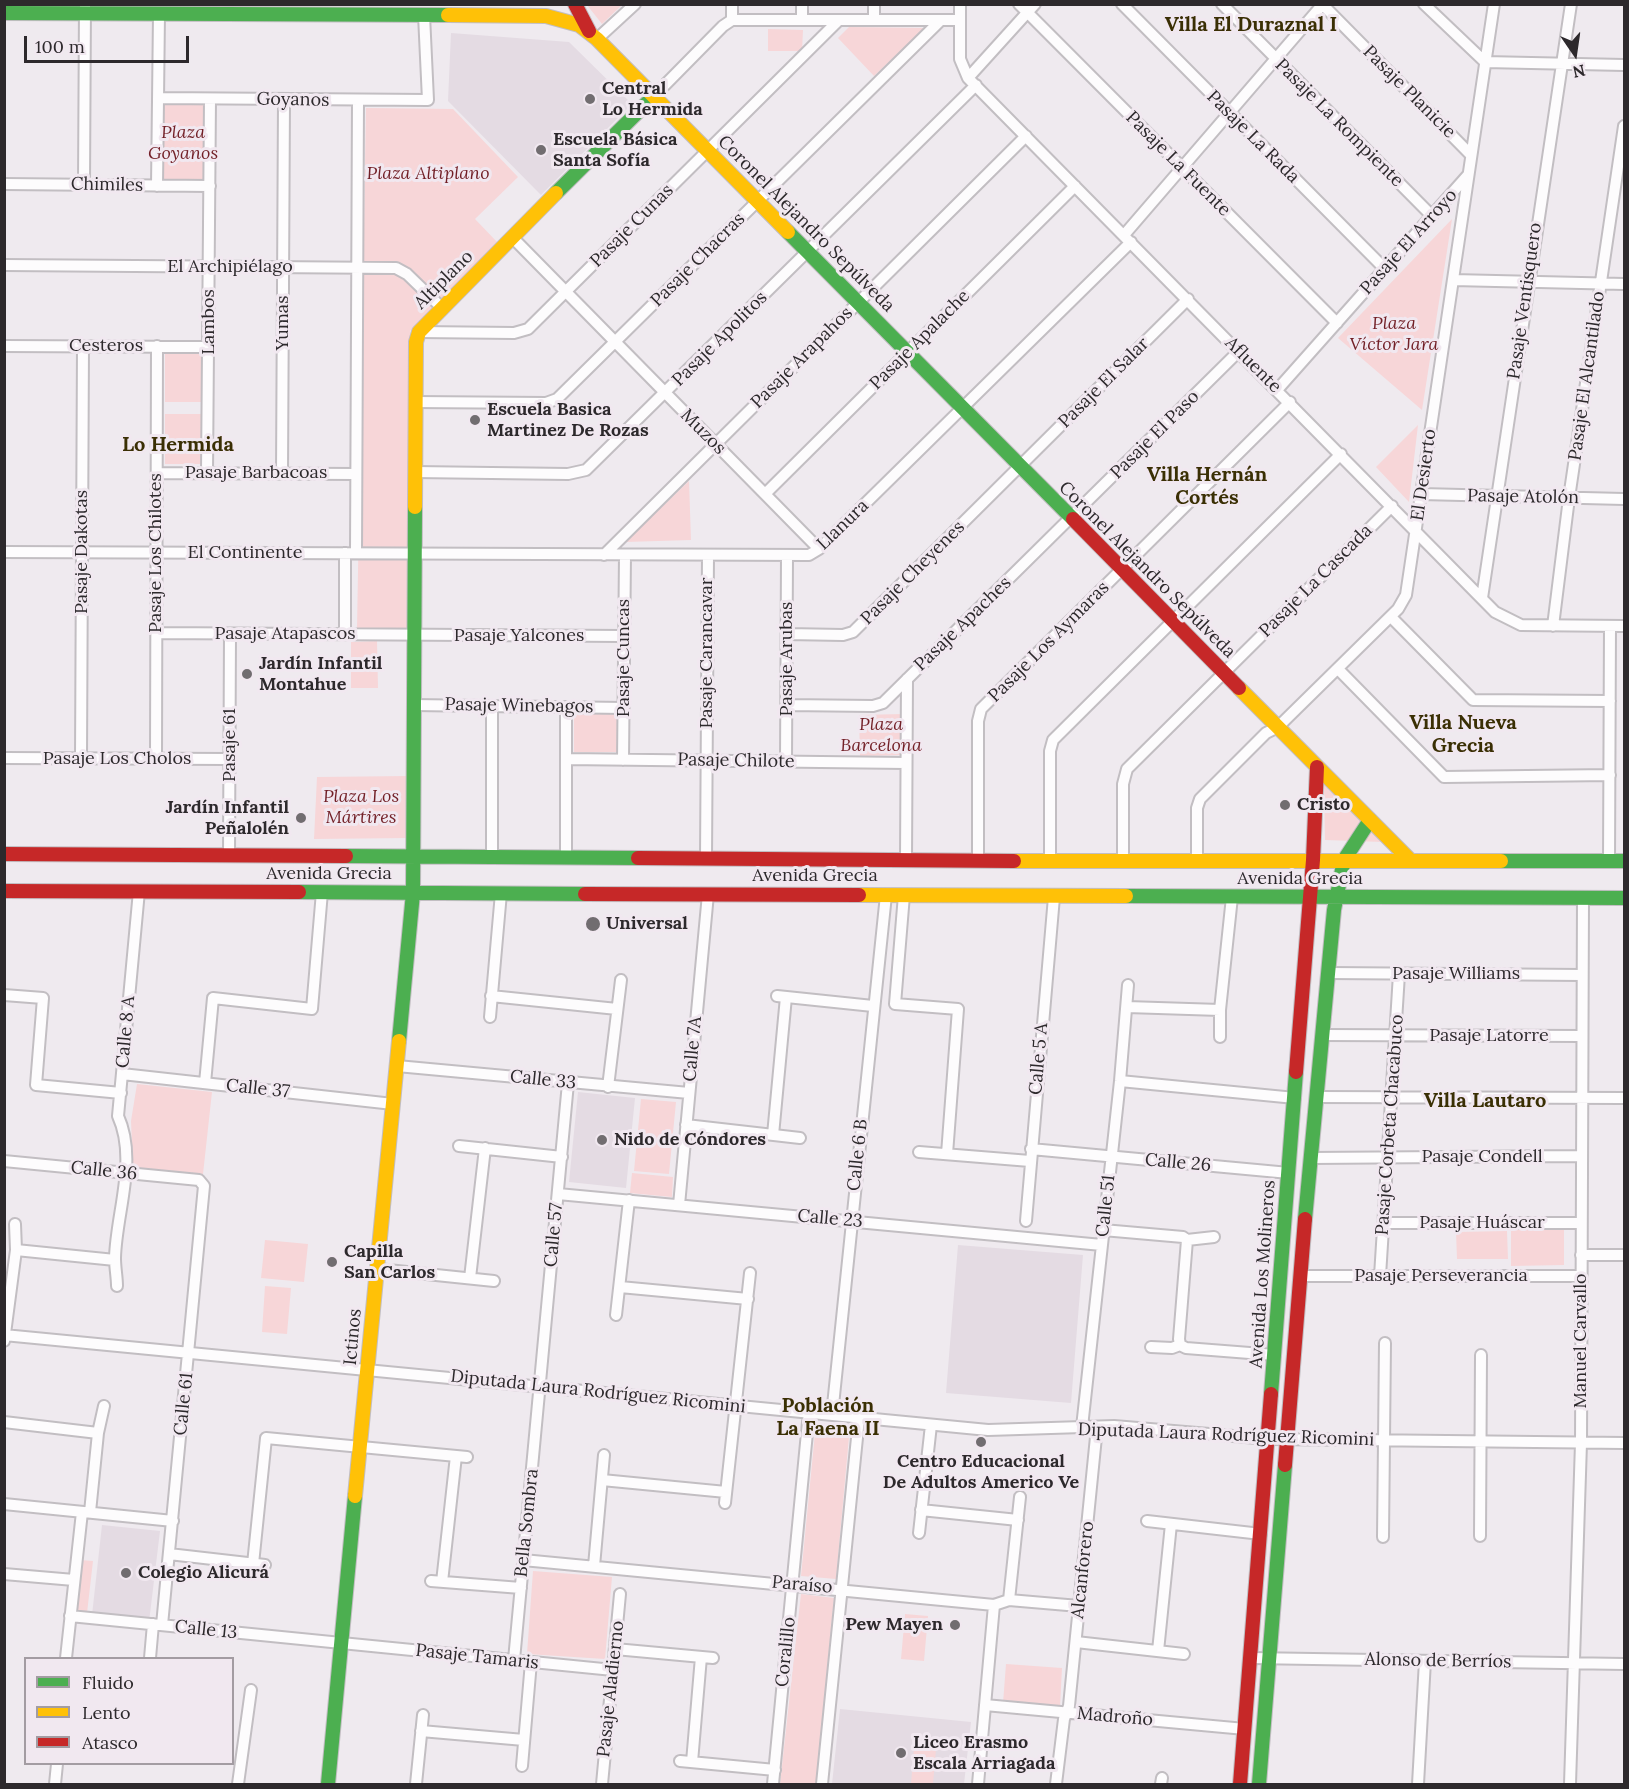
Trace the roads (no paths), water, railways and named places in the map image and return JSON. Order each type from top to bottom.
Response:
[{"type":"street","points":[[575,4],[593,35],[635,4]]},
{"type":"street","points":[[732,4],[732,20],[960,20]]},
{"type":"street","points":[[802,4],[802,20]]},
{"type":"street","points":[[874,4],[874,20]]},
{"type":"street","name":"Afluente","points":[[960,4],[960,58],[972,81],[1500,616],[1521,625],[1624,626]]},
{"type":"street","name":"Pasaje La Rada","points":[[1122,4],[1385,269]]},
{"type":"street","name":"Pasaje La Rompiente","points":[[1222,4],[1432,216]]},
{"type":"street","points":[[1424,4],[1485,62],[1624,65]]},
{"type":"street","name":"El Desierto","points":[[1197,861],[1197,808],[1200,799],[1266,733],[1278,728],[1391,617],[1406,595],[1494,4]]},
{"type":"street","name":"Pasaje Ventisquero","points":[[1482,598],[1571,4]]},
{"type":"street","name":"Llanura","points":[[414,554],[787,556],[809,555],[819,549],[963,408],[1127,238],[1182,167],[1323,5]]},
{"type":"street","name":"Pasaje Planicie","points":[[1323,5],[1471,155]]},
{"type":"street","name":"Pasaje Apolitos","points":[[415,472],[581,472],[591,467],[808,252],[972,81],[1027,7]]},
{"type":"street","name":"Pasaje La Fuente","points":[[1027,7],[1337,323]]},
{"type":"street","points":[[84,184],[85,9]]},
{"type":"street","name":"Coronel Alejandro Sepúlveda","points":[[4,13],[85,9],[159,14],[261,10],[424,15],[547,10],[593,35],[1410,860]]},
{"type":"street","points":[[157,186],[159,14]]},
{"type":"street","name":"Goyanos","points":[[158,98],[428,100],[424,15]]},
{"type":"street","name":"Altiplano","points":[[413,892],[415,347],[419,332],[441,307],[723,26],[732,20]]},
{"type":"street","name":"Pasaje Cunas","points":[[419,332],[524,331],[839,20]]},
{"type":"street","name":"Pasaje Chacras","points":[[415,402],[552,402],[941,20]]},
{"type":"street","name":"Lambos","points":[[207,473],[210,99]]},
{"type":"street","name":"Yumas","points":[[282,473],[284,100]]},
{"type":"street","points":[[345,634],[356,474],[358,100]]},
{"type":"street","name":"Pasaje El Alcantilado","points":[[1553,626],[1569,498],[1624,126]]},
{"type":"street","name":"Pasaje Arapahos","points":[[604,555],[1026,136]]},
{"type":"street","name":"Pasaje El Arroyo","points":[[1277,390],[1468,175]]},
{"type":"street","name":"Chimiles","points":[[4,184],[210,186]]},
{"type":"street","name":"Pasaje Apalache","points":[[765,494],[1075,186]]},
{"type":"street","name":"Muzos","points":[[512,237],[819,549]]},
{"type":"street","name":"El Archipiélago","points":[[4,265],[402,270],[441,307]]},
{"type":"street","points":[[1453,280],[1624,284]]},
{"type":"street","name":"Pasaje El Salar","points":[[1020,466],[1188,299]]},
{"type":"street","name":"Cesteros","points":[[4,346],[208,347]]},
{"type":"street","name":"Pasaje Dakotas","points":[[81,758],[83,346]]},
{"type":"street","name":"Pasaje Los Chilotes","points":[[156,759],[157,346]]},
{"type":"street","name":"Pasaje El Paso","points":[[1071,518],[1239,351]]},
{"type":"street","points":[[1122,570],[1290,402]]},
{"type":"street","points":[[1050,861],[1050,751],[1053,740],[1341,454]]},
{"type":"street","name":"Pasaje Cheyenes","points":[[787,634],[843,635],[853,632],[1020,466]]},
{"type":"street","name":"Pasaje Barbacoas","points":[[157,473],[356,474]]},
{"type":"street","name":"Pasaje Atolón","points":[[1421,494],[1624,499]]},
{"type":"street","name":"Pasaje La Cascada","points":[[1123,861],[1125,773],[1392,506]]},
{"type":"street","name":"Pasaje Apaches","points":[[906,860],[907,679],[1071,518]]},
{"type":"street","name":"El Continente","points":[[4,552],[414,554]]},
{"type":"street","name":"Pasaje Cuncas","points":[[623,760],[624,555]]},
{"type":"street","name":"Pasaje Carancavar","points":[[706,858],[708,555]]},
{"type":"street","name":"Pasaje Arubas","points":[[786,762],[787,556]]},
{"type":"street","name":"Pasaje Los Aymaras","points":[[978,860],[979,713],[1122,570]]},
{"type":"street","points":[[1391,617],[1474,701],[1610,701]]},
{"type":"street","points":[[1609,861],[1610,626]]},
{"type":"street","name":"Pasaje Atapascos","points":[[156,633],[414,635]]},
{"type":"street","name":"Pasaje 61","points":[[229,856],[230,634]]},
{"type":"street","name":"Pasaje Yalcones","points":[[414,635],[624,636]]},
{"type":"street","points":[[1338,669],[1444,777],[1610,774]]},
{"type":"street","points":[[787,705],[877,706],[884,703],[907,679]]},
{"type":"street","name":"Pasaje Winebagos","points":[[414,705],[623,708]]},
{"type":"street","points":[[492,706],[492,858]]},
{"type":"street","points":[[566,707],[566,858]]},
{"type":"street","name":"Pasaje Los Cholos","points":[[4,758],[230,759]]},
{"type":"street","name":"Pasaje Chilote","points":[[566,759],[906,763]]},
{"type":"street","name":"Avenida Los Molineros","points":[[1240,1785],[1313,860],[1317,766]]},
{"type":"street","name":"Avenida Los Molineros","points":[[1259,1785],[1300,1276],[1336,896],[1344,860],[1370,820]]},
{"type":"street","name":"Avenida Grecia","points":[[4,854],[1050,861],[1624,861]]},
{"type":"street","name":"Avenida Grecia","points":[[4,891],[1624,898]]},
{"type":"street","name":"Calle 8 A","points":[[125,1173],[124,1129],[118,1116],[140,891]]},
{"type":"street","points":[[205,1083],[213,998],[312,1009],[322,892]]},
{"type":"street","name":"Ictinos","points":[[328,1785],[413,892]]},
{"type":"street","points":[[489,1017],[501,893]]},
{"type":"street","name":"Calle 7A","points":[[679,1205],[708,894]]},
{"type":"street","name":"Calle 6 B","points":[[832,1415],[886,895]]},
{"type":"street","points":[[904,895],[895,1004],[958,1010],[947,1154]]},
{"type":"street","name":"Calle 5 A","points":[[1026,1221],[1054,897]]},
{"type":"street","points":[[1220,1036],[1220,1010],[1232,897]]},
{"type":"street","name":"Manuel Carvallo","points":[[1570,1785],[1576,1663],[1581,1443],[1583,898]]},
{"type":"street","name":"Pasaje Williams","points":[[1329,973],[1582,975]]},
{"type":"street","name":"Pasaje Corbeta Chacabuco","points":[[1380,1276],[1399,974]]},
{"type":"street","points":[[608,1087],[621,980]]},
{"type":"street","name":"Calle 51","points":[[1082,1427],[1128,1006],[1128,985]]},
{"type":"street","points":[[4,995],[43,998],[36,1085],[121,1093]]},
{"type":"street","points":[[491,996],[617,1009]]},
{"type":"street","points":[[773,1135],[782,997],[873,1006]]},
{"type":"street","points":[[1128,1006],[1215,1012],[1220,1010]]},
{"type":"street","name":"Pasaje Latorre","points":[[1323,1035],[1582,1036]]},
{"type":"street","name":"Calle 33","points":[[397,1066],[689,1093]]},
{"type":"street","name":"Calle 37","points":[[122,1074],[393,1104]]},
{"type":"street","points":[[1120,1082],[1295,1098]]},
{"type":"street","name":"Calle 57","points":[[540,1386],[568,1083]]},
{"type":"street","points":[[1317,1097],[1624,1098]]},
{"type":"street","points":[[686,1125],[800,1137]]},
{"type":"street","points":[[459,1146],[562,1157]]},
{"type":"street","points":[[470,1278],[485,1148]]},
{"type":"street","name":"Calle 26","points":[[1031,1149],[1289,1173]]},
{"type":"street","points":[[920,1152],[1030,1161]]},
{"type":"street","name":"Pasaje Condell","points":[[1311,1158],[1582,1156]]},
{"type":"street","name":"Calle 36","points":[[4,1161],[203,1183]]},
{"type":"street","points":[[117,1286],[115,1260],[125,1173]]},
{"type":"street","name":"Calle 61","points":[[150,1657],[169,1554],[203,1183]]},
{"type":"street","name":"Calle 23","points":[[558,1194],[1102,1245]]},
{"type":"street","points":[[616,1315],[629,1200]]},
{"type":"street","name":"Pasaje Huáscar","points":[[1383,1223],[1581,1223]]},
{"type":"street","points":[[4,1341],[16,1250],[15,1224]]},
{"type":"street","points":[[1103,1230],[1183,1237],[1186,1240],[1214,1237]]},
{"type":"street","points":[[1180,1345],[1186,1240]]},
{"type":"street","points":[[16,1250],[115,1260]]},
{"type":"street","points":[[1581,1255],[1624,1255]]},
{"type":"street","points":[[378,1269],[494,1281]]},
{"type":"street","points":[[602,1479],[726,1498],[750,1273]]},
{"type":"street","name":"Pasaje Perseverancia","points":[[1300,1276],[1581,1276]]},
{"type":"street","points":[[620,1287],[748,1299]]},
{"type":"street","name":"Diputada Laura Rodríguez Ricomini","points":[[5,1335],[1007,1431],[1097,1427],[1287,1440],[1624,1443]]},
{"type":"street","points":[[1383,1537],[1385,1342]]},
{"type":"street","points":[[1151,1347],[1172,1348],[1180,1345],[1186,1348],[1275,1355]]},
{"type":"street","points":[[1480,1536],[1481,1355]]},
{"type":"street","name":"Bella Sombra","points":[[514,1660],[540,1386]]},
{"type":"street","points":[[66,1657],[74,1580],[104,1406]]},
{"type":"street","name":"Coralillo","points":[[773,1785],[809,1412]]},
{"type":"street","points":[[822,1785],[859,1418]]},
{"type":"street","points":[[4,1422],[98,1433]]},
{"type":"street","points":[[919,1533],[931,1425]]},
{"type":"street","name":"Alcanforero","points":[[1056,1785],[1076,1642],[1097,1427]]},
{"type":"street","points":[[253,1564],[266,1438],[461,1457],[437,1581],[521,1588]]},
{"type":"street","points":[[594,1566],[604,1455]]},
{"type":"street","points":[[1009,1600],[1020,1497]]},
{"type":"street","points":[[4,1504],[172,1521]]},
{"type":"street","points":[[921,1510],[1018,1520]]},
{"type":"street","points":[[1147,1521],[1261,1534]]},
{"type":"street","points":[[1158,1651],[1171,1524]]},
{"type":"street","points":[[169,1554],[265,1565]]},
{"type":"street","name":"Paraíso","points":[[524,1560],[994,1605],[1009,1600],[1079,1606]]},
{"type":"street","points":[[4,1574],[74,1580]]},
{"type":"street","name":"Pasaje Aladierno","points":[[602,1785],[620,1594]]},
{"type":"street","points":[[978,1785],[994,1605]]},
{"type":"street","name":"Calle 13","points":[[70,1616],[342,1643]]},
{"type":"street","points":[[1076,1642],[1185,1654]]},
{"type":"street","name":"Pasaje Tamaris","points":[[342,1643],[613,1670]]},
{"type":"street","points":[[615,1649],[713,1658]]},
{"type":"street","points":[[692,1762],[701,1657]]},
{"type":"street","name":"Alonso de Berríos","points":[[1251,1658],[1624,1664]]},
{"type":"street","points":[[1418,1785],[1425,1661]]},
{"type":"street","points":[[522,1766],[531,1662]]},
{"type":"street","points":[[238,1785],[251,1690]]},
{"type":"street","name":"Madroño","points":[[985,1705],[1245,1729]]},
{"type":"street","points":[[234,1713],[246,1714]]},
{"type":"street","points":[[416,1785],[423,1714]]},
{"type":"street","points":[[421,1731],[524,1740]]},
{"type":"street","points":[[680,1761],[775,1770]]},
{"type":"street","points":[[55,1785],[57,1765]]},
{"type":"place","name":"Central Lo Hermida","points":[[590,99]]},
{"type":"place","name":"Escuela Básica Santa Sofía","points":[[541,150]]},
{"type":"place","name":"Escuela Basica Martinez De Rozas","points":[[475,420]]},
{"type":"place","name":"Jardín Infantil Montahue","points":[[247,674]]},
{"type":"place","name":"Cristo","points":[[1285,805]]},
{"type":"place","name":"Jardín Infantil Peñalolén","points":[[301,818]]},
{"type":"place","name":"Universal","points":[[593,924]]},
{"type":"place","name":"Nido de Cóndores","points":[[602,1140]]},
{"type":"place","name":"Capilla San Carlos","points":[[332,1262]]},
{"type":"place","name":"Centro Educacional De Adultos Americo Ve","points":[[981,1442]]},
{"type":"place","name":"Colegio Alicurá","points":[[126,1573]]},
{"type":"place","name":"Pew Mayen","points":[[955,1625]]},
{"type":"place","name":"Liceo Erasmo Escala Arriagada","points":[[901,1753]]},
{"type":"district","name":"Villa El Duraznal I","points":[[1251,25]]},
{"type":"district","name":"Lo Hermida","points":[[178,445]]},
{"type":"district","name":"Villa Hernán Cortés","points":[[1207,486]]},
{"type":"district","name":"Villa Nueva Grecia","points":[[1463,734]]},
{"type":"district","name":"Villa Lautaro","points":[[1485,1101]]},
{"type":"district","name":"Población La Faena II","points":[[828,1418]]},
{"type":"park label","name":"Plaza Goyanos","points":[[183,143]]},
{"type":"park label","name":"Plaza Altiplano","points":[[428,174]]},
{"type":"park label","name":"Plaza Víctor Jara","points":[[1394,334]]},
{"type":"park label","name":"Plaza Barcelona","points":[[881,735]]},
{"type":"park label","name":"Plaza Los Mártires","points":[[361,807]]}]
